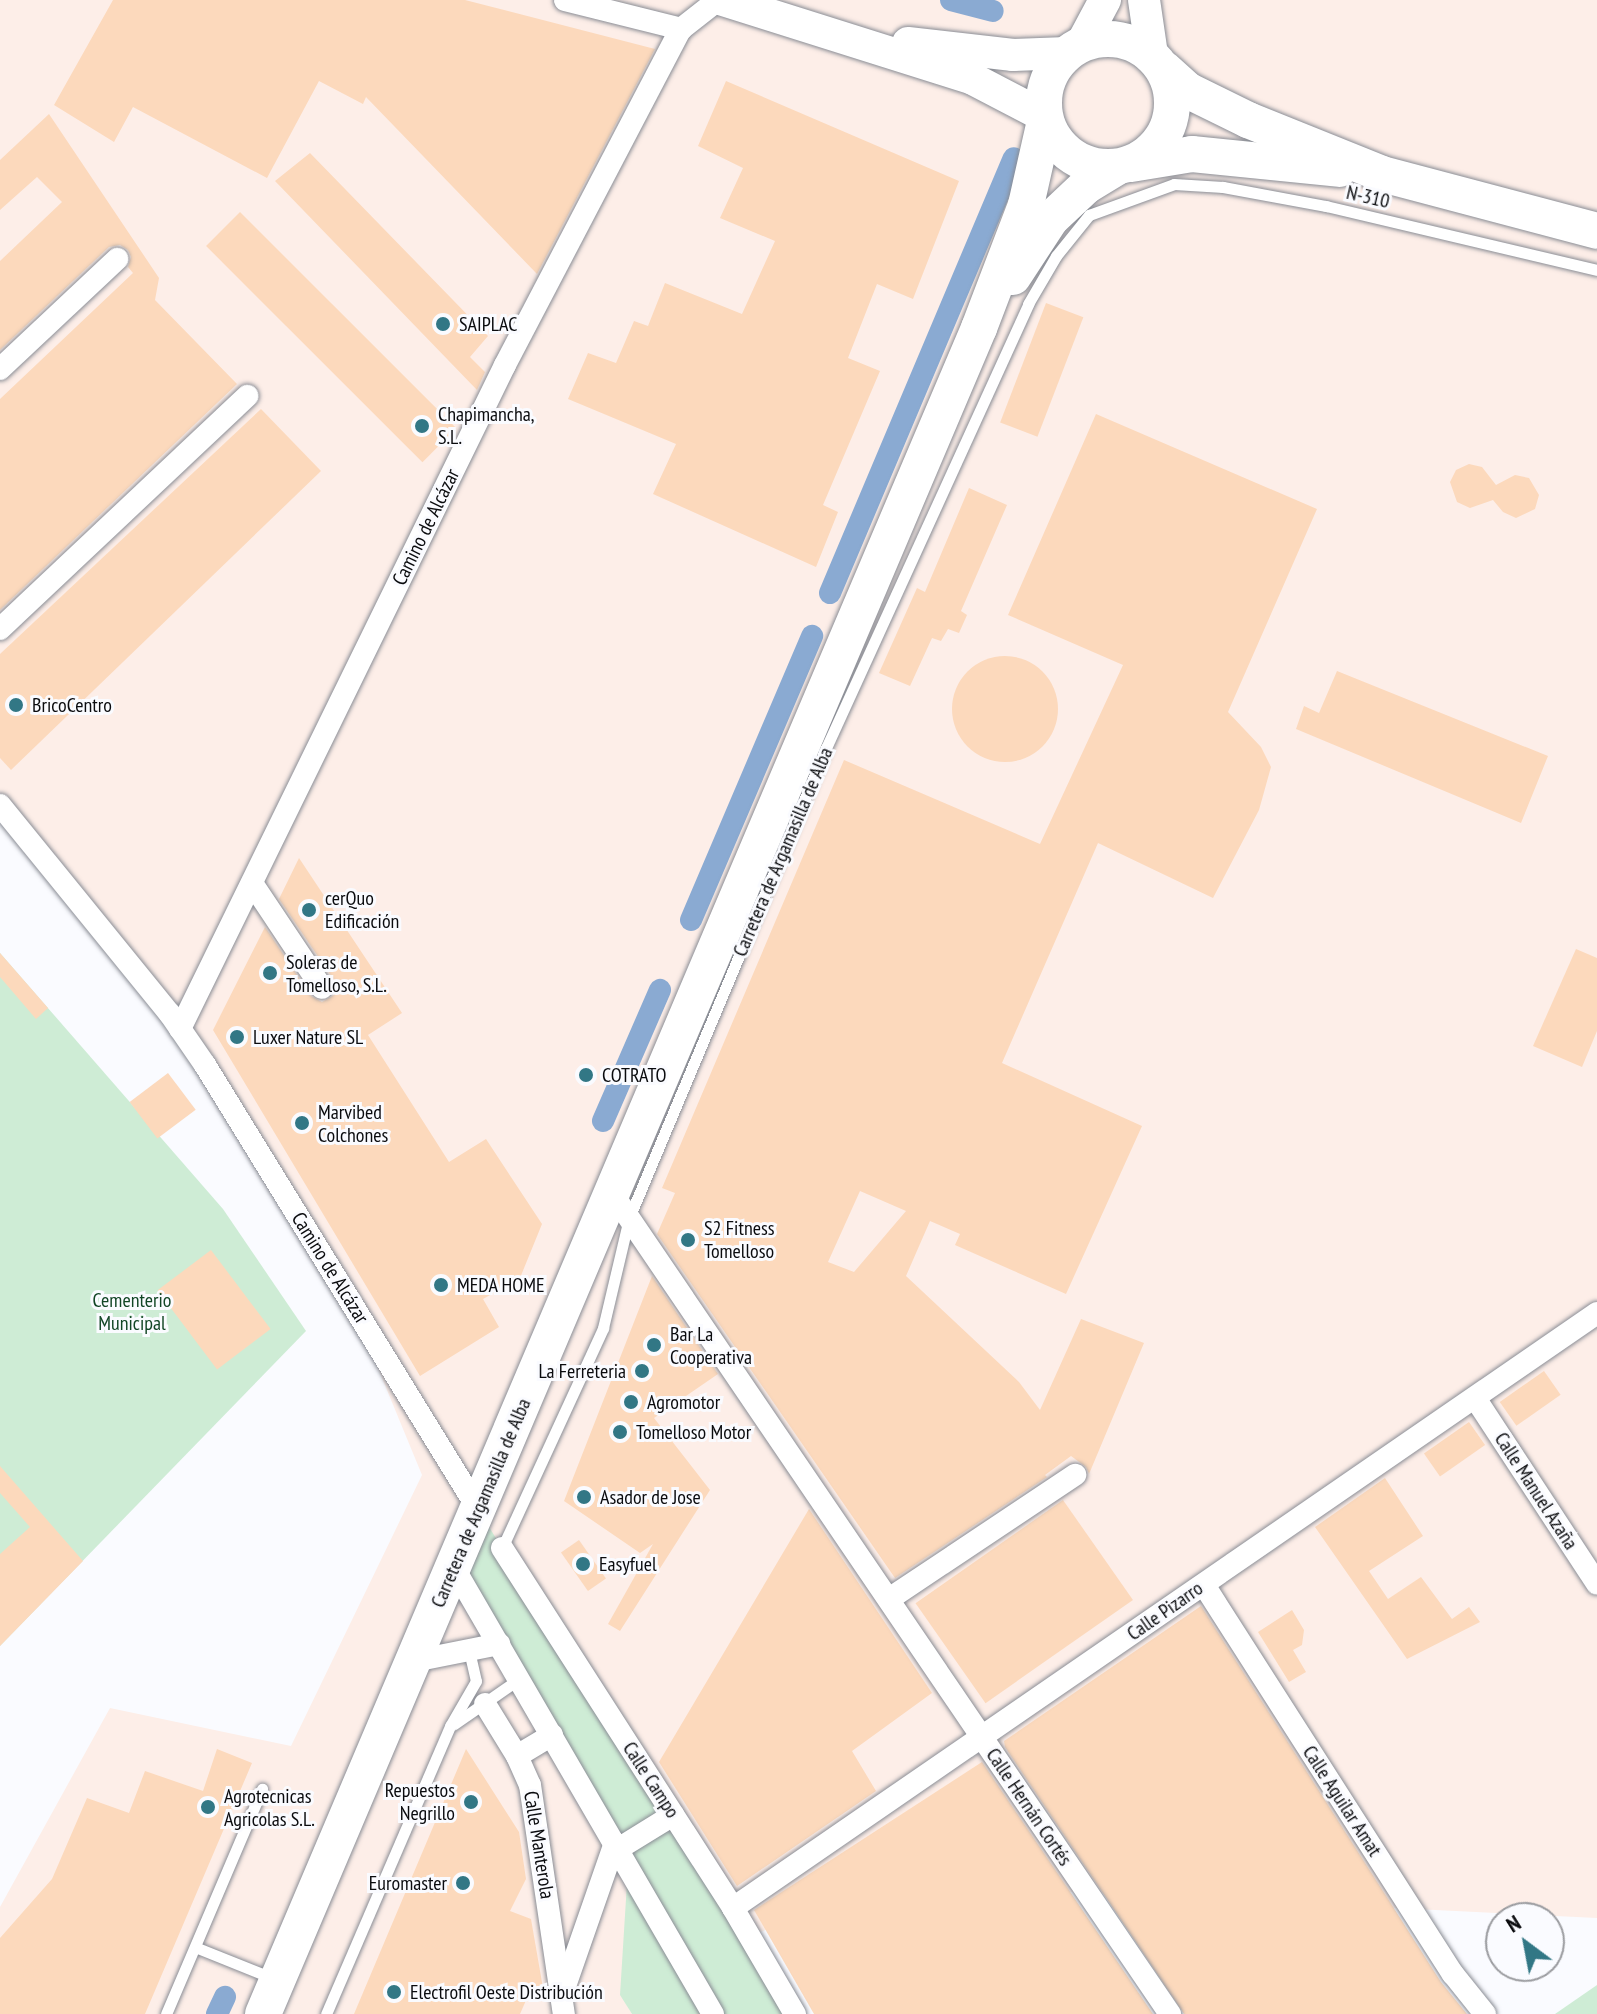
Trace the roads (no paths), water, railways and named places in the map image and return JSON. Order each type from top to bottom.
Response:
[{"type":"highway","points":[[979,328],[1026,205],[1045,118],[1047,81],[1074,48],[1106,38],[1131,42],[1187,90],[1248,120],[1382,174],[1597,231]]},
{"type":"highway","points":[[1126,177],[1165,135],[1172,102],[1158,62]]},
{"type":"highway","points":[[1045,118],[1065,152],[1126,177]]},
{"type":"highway","points":[[979,328],[1051,219],[1086,186],[1126,177],[1192,154],[1382,174]]},
{"type":"highway","name":"Carretera de Argamasilla de Alba","points":[[263,2014],[478,1509],[621,1206],[979,328]]},
{"type":"main road","points":[[720,0],[973,79],[1045,118]]},
{"type":"main road","points":[[830,32],[1013,55],[1074,48],[1105,0]]},
{"type":"main road","points":[[1144,0],[1158,62]]},
{"type":"street","points":[[565,0],[681,29],[720,0]]},
{"type":"street","name":"Camino de Alcázar","points":[[180,1029],[505,365],[681,29]]},
{"type":"street","points":[[0,369],[117,259]]},
{"type":"street","points":[[0,629],[247,396]]},
{"type":"street","name":"Camino de Alcázar","points":[[0,805],[180,1029],[478,1509]]},
{"type":"street","points":[[252,883],[322,988]]},
{"type":"street","name":"Calle Hernán Cortés","points":[[621,1206],[1170,2014]]},
{"type":"street","name":"Calle Pizarro","points":[[733,1908],[1597,1313]]},
{"type":"street","name":"Calle Manuel Azaña","points":[[1475,1398],[1597,1584]]},
{"type":"street","points":[[889,1599],[1075,1475]]},
{"type":"street","name":"Calle Campo","points":[[502,1548],[733,1908],[795,2014]]},
{"type":"street","points":[[454,1568],[713,2014]]},
{"type":"street","name":"Calle Aguilar Amat","points":[[1204,1585],[1453,1974],[1485,2014]]},
{"type":"street","points":[[414,1661],[499,1644]]},
{"type":"street","name":"Calle Manterola","points":[[485,1704],[517,1756],[530,1785],[563,2005]]},
{"type":"street","points":[[517,1756],[552,1735]]},
{"type":"street","points":[[617,1846],[673,1815]]},
{"type":"street","name":"Calle Manterola","points":[[563,2005],[617,1846]]},
{"type":"lane","name":"N-310","points":[[1126,177],[1223,187],[1326,206],[1597,270]]},
{"type":"lane","name":"Carretera de Argamasilla de Alba","points":[[502,1548],[603,1328],[621,1206],[1028,304],[1056,256],[1089,215],[1126,177]]},
{"type":"lane","points":[[326,2014],[450,1726],[476,1681],[469,1650]]},
{"type":"lane","points":[[450,1726],[519,1679]]},
{"type":"lane","points":[[166,2014],[262,1789]]},
{"type":"lane","points":[[195,1947],[277,1980]]},
{"type":"waterway","points":[[951,0],[993,11]]},
{"type":"waterway","points":[[830,593],[1014,158]]},
{"type":"waterway","points":[[691,920],[812,636]]},
{"type":"waterway","points":[[603,1121],[660,990]]},
{"type":"waterway","points":[[217,2014],[225,1997]]},
{"type":"place","name":"SAIPLAC","points":[[443,324]]},
{"type":"place","name":"Chapimancha, S.L.","points":[[422,426]]},
{"type":"place","name":"BricoCentro","points":[[16,705]]},
{"type":"place","name":"cerQuo Edificación","points":[[309,910]]},
{"type":"place","name":"Soleras de Tomelloso, S.L.","points":[[270,973]]},
{"type":"place","name":"Luxer Nature SL","points":[[237,1037]]},
{"type":"place","name":"COTRATO","points":[[586,1075]]},
{"type":"place","name":"Marvibed Colchones","points":[[302,1123]]},
{"type":"place","name":"S2 Fitness Tomelloso","points":[[688,1240]]},
{"type":"place","name":"MEDA HOME","points":[[441,1285]]},
{"type":"place","name":"Bar La Cooperativa","points":[[654,1345]]},
{"type":"place","name":"La Ferreteria","points":[[642,1371]]},
{"type":"place","name":"Agromotor","points":[[631,1402]]},
{"type":"place","name":"Tomelloso Motor","points":[[620,1432]]},
{"type":"place","name":"Asador de Jose","points":[[584,1497]]},
{"type":"place","name":"Easyfuel","points":[[583,1564]]},
{"type":"place","name":"Repuestos Negrillo","points":[[471,1802]]},
{"type":"place","name":"Agrotecnicas Agricolas S.L.","points":[[208,1807]]},
{"type":"place","name":"Euromaster","points":[[463,1883]]},
{"type":"place","name":"Electrofil Oeste Distribución","points":[[394,1992]]},
{"type":"park label","name":"Cementerio Municipal","points":[[132,1312]]}]
